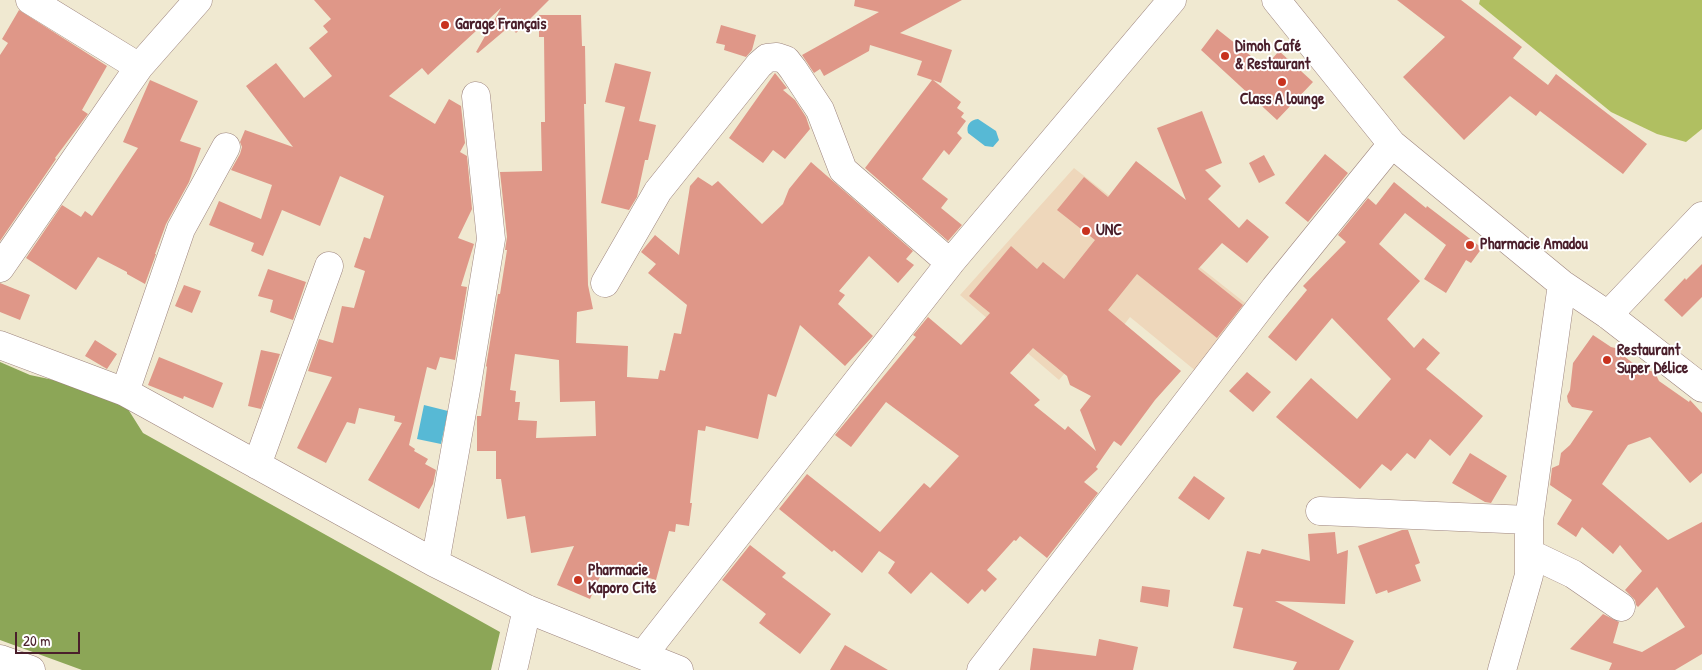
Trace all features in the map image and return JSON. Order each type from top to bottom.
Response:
[{"type":"street","points":[[30,0],[139,67]]},
{"type":"street","points":[[0,268],[139,67],[198,0]]},
{"type":"street","points":[[643,655],[950,263],[1172,0]]},
{"type":"street","points":[[1276,0],[1392,144],[1562,284],[1608,316],[1702,388]]},
{"type":"street","points":[[605,283],[658,192],[759,65],[768,58],[777,57],[786,60],[820,110],[843,170],[950,263]]},
{"type":"street","points":[[435,563],[491,239],[476,96]]},
{"type":"street","points":[[982,670],[1275,288],[1392,144]]},
{"type":"street","points":[[125,392],[181,229],[226,147]]},
{"type":"street","points":[[1608,316],[1702,216]]},
{"type":"street","points":[[257,465],[330,266]]},
{"type":"street","points":[[1502,670],[1529,575],[1529,520],[1562,284]]},
{"type":"street","points":[[0,345],[125,392],[435,563],[527,609],[679,670]]},
{"type":"street","points":[[1320,511],[1529,520]]},
{"type":"street","points":[[1529,553],[1573,574],[1621,607]]},
{"type":"street","points":[[513,670],[527,609]]},
{"type":"street","points":[[0,659],[31,670]]},
{"type":"shaded area","name":"UNC","points":[[1074,168],[1249,306],[1197,372],[1130,317],[1101,355],[1088,345],[1059,380],[960,295]]},
{"type":"green space","points":[[1480,0],[1702,0],[1702,129],[1686,142],[1657,134],[1611,112],[1479,4]]},
{"type":"green space","points":[[0,362],[30,375],[101,390],[121,398],[143,433],[500,632],[491,670],[82,670],[0,640]]},
{"type":"water","points":[[978,119],[996,131],[999,140],[993,147],[985,146],[968,133],[969,123]]},
{"type":"water","points":[[424,405],[448,411],[441,444],[417,439]]},
{"type":"building","points":[[314,0],[549,0],[516,33],[510,26],[478,53],[476,52],[501,8],[428,75],[422,68],[389,96],[435,124],[449,99],[461,106],[465,143],[460,152],[467,156],[472,209],[458,238],[474,244],[461,286],[467,287],[455,360],[440,357],[436,370],[427,367],[409,445],[415,449],[414,451],[428,459],[425,464],[436,470],[433,484],[419,509],[368,480],[402,423],[394,421],[395,416],[359,408],[355,424],[347,422],[326,463],[297,448],[332,377],[308,371],[319,339],[333,343],[342,306],[354,308],[365,271],[354,267],[364,237],[370,239],[384,196],[340,176],[320,226],[282,210],[263,256],[251,251],[254,243],[209,225],[219,201],[261,219],[272,185],[231,170],[240,154],[242,147],[240,142],[245,130],[293,147],[246,86],[276,63],[304,98],[332,76],[309,48],[328,32],[323,26],[331,19]]},
{"type":"building","points":[[855,0],[962,0],[900,33],[952,50],[941,83],[933,80],[961,102],[957,108],[964,113],[961,117],[966,121],[957,133],[962,138],[949,155],[944,150],[922,179],[948,199],[941,208],[962,225],[948,241],[865,168],[932,80],[917,75],[922,61],[870,45],[869,51],[824,76],[820,69],[814,73],[802,55],[879,12],[854,6]]},
{"type":"building","points":[[1397,0],[1461,0],[1522,47],[1513,58],[1548,85],[1556,74],[1647,144],[1623,174],[1540,111],[1536,116],[1510,96],[1464,140],[1403,77],[1445,37]]},
{"type":"building","points":[[19,10],[107,66],[82,110],[88,114],[55,158],[0,241],[0,55],[8,43],[2,39]]},
{"type":"building","points":[[539,15],[581,15],[582,46],[585,46],[586,104],[584,104],[588,285],[593,309],[577,312],[576,343],[628,346],[627,377],[658,379],[660,370],[665,371],[674,333],[681,334],[687,305],[648,273],[656,264],[641,252],[655,235],[679,255],[690,186],[698,177],[712,186],[718,181],[762,224],[783,204],[789,189],[811,162],[913,251],[906,259],[914,265],[898,283],[869,256],[839,291],[845,295],[838,304],[873,336],[845,366],[800,325],[776,397],[768,394],[758,439],[706,426],[705,431],[698,430],[689,526],[676,524],[675,532],[669,531],[656,580],[625,571],[623,577],[602,572],[590,599],[557,585],[574,546],[531,553],[525,516],[507,519],[501,479],[496,479],[496,451],[477,451],[477,416],[481,416],[486,366],[507,250],[505,250],[507,237],[500,172],[542,171],[541,122],[545,122],[544,37],[539,37]],"holes":[[[515,354],[559,360],[560,402],[595,401],[596,436],[536,438],[537,421],[518,420],[520,402],[515,402],[516,391],[510,390]]]},
{"type":"building","points":[[721,25],[756,35],[752,50],[746,57],[724,50],[725,45],[716,43]]},
{"type":"building","points":[[1217,29],[1265,67],[1279,51],[1313,82],[1277,120],[1201,50]]},
{"type":"building","points":[[615,63],[651,72],[639,121],[656,125],[648,160],[645,160],[637,197],[629,210],[601,203],[625,107],[605,102]]},
{"type":"building","points":[[775,73],[787,88],[783,90],[795,100],[806,117],[810,129],[785,159],[773,150],[763,163],[729,138]]},
{"type":"building","points":[[150,80],[198,101],[180,141],[201,148],[189,182],[166,224],[145,284],[98,257],[76,290],[26,258],[62,205],[81,217],[85,211],[92,216],[138,148],[123,142]]},
{"type":"building","points":[[1202,111],[1222,163],[1205,170],[1221,186],[1208,199],[1239,228],[1247,219],[1269,237],[1247,263],[1222,243],[1198,269],[1243,305],[1217,338],[1137,274],[1108,310],[1181,371],[1155,400],[1121,446],[1114,441],[1096,467],[1098,469],[1084,482],[1098,493],[1047,558],[1020,536],[1016,541],[1014,540],[987,570],[997,579],[985,592],[982,589],[968,604],[931,572],[911,594],[888,573],[895,562],[879,551],[862,573],[834,550],[832,552],[779,509],[807,474],[880,532],[924,483],[930,488],[959,456],[886,402],[851,447],[835,435],[916,337],[913,335],[928,317],[961,345],[990,313],[969,296],[1011,246],[1037,269],[1043,262],[1064,279],[1095,240],[1057,210],[1084,177],[1108,197],[1136,161],[1186,200],[1157,128]],"holes":[[[1033,348],[1067,376],[1070,385],[1091,396],[1080,410],[1096,451],[1068,426],[1065,430],[1034,405],[1040,400],[1010,373]]]},
{"type":"building","points":[[1325,154],[1348,173],[1308,222],[1285,203]]},
{"type":"building","points":[[1264,155],[1275,175],[1259,183],[1249,163]]},
{"type":"building","points":[[1394,182],[1426,208],[1427,206],[1482,248],[1471,263],[1466,260],[1446,293],[1424,279],[1446,245],[1405,213],[1379,244],[1420,281],[1387,319],[1414,348],[1423,338],[1440,353],[1426,369],[1483,416],[1450,456],[1430,439],[1415,459],[1407,453],[1391,471],[1382,464],[1360,489],[1276,417],[1311,378],[1357,419],[1391,379],[1332,318],[1296,361],[1268,337],[1307,290],[1303,286],[1346,242],[1338,235],[1368,198],[1376,205]]},
{"type":"building","points":[[1702,264],[1702,297],[1682,317],[1664,300],[1685,278],[1686,280]]},
{"type":"building","points":[[268,269],[306,282],[293,320],[270,312],[273,300],[258,296]]},
{"type":"building","points":[[0,283],[30,295],[20,320],[0,312]]},
{"type":"building","points":[[184,285],[201,291],[192,313],[175,306]]},
{"type":"building","points":[[1593,335],[1611,347],[1619,349],[1625,357],[1642,370],[1655,373],[1659,381],[1689,402],[1690,400],[1702,413],[1702,473],[1690,483],[1650,437],[1628,445],[1602,484],[1668,540],[1702,522],[1702,654],[1675,670],[1609,670],[1612,663],[1570,649],[1603,614],[1619,622],[1613,643],[1642,652],[1685,627],[1657,587],[1638,607],[1636,605],[1635,600],[1625,590],[1642,571],[1620,545],[1613,554],[1582,527],[1576,537],[1557,524],[1572,500],[1550,485],[1552,468],[1559,465],[1561,453],[1570,445],[1593,411],[1572,407],[1568,402],[1567,396],[1570,390],[1573,363]]},
{"type":"building","points":[[95,340],[117,354],[107,369],[85,356]]},
{"type":"building","points":[[261,350],[280,354],[261,409],[248,406]]},
{"type":"building","points":[[159,357],[223,383],[213,408],[184,396],[183,399],[148,385]]},
{"type":"building","points":[[1247,372],[1271,392],[1253,412],[1229,391]]},
{"type":"building","points":[[1470,453],[1507,476],[1491,503],[1485,502],[1452,483]]},
{"type":"building","points":[[1194,476],[1225,498],[1209,520],[1178,498]]},
{"type":"building","points":[[1402,530],[1408,530],[1420,563],[1415,565],[1421,581],[1388,593],[1387,590],[1376,594],[1358,546]]},
{"type":"building","points":[[1335,532],[1337,554],[1348,550],[1345,604],[1275,601],[1354,641],[1339,670],[1293,670],[1297,662],[1233,648],[1243,608],[1233,606],[1247,551],[1260,554],[1262,549],[1310,561],[1308,534]]},
{"type":"building","points":[[750,545],[786,573],[782,577],[831,614],[800,654],[759,623],[766,614],[722,580]]},
{"type":"building","points":[[1142,586],[1170,590],[1168,607],[1140,602]]},
{"type":"building","points":[[1099,639],[1138,647],[1133,670],[1030,670],[1033,648],[1096,656]]},
{"type":"building","points":[[845,645],[888,670],[830,670]]},
{"type":"place","name":"Garage Français","points":[[445,25]]},
{"type":"place","name":"Dimoh Café & Restaurant","points":[[1225,56]]},
{"type":"place","name":"Class A lounge","points":[[1282,82]]},
{"type":"place","name":"UNC","points":[[1086,231]]},
{"type":"place","name":"Pharmacie Amadou","points":[[1470,245]]},
{"type":"place","name":"Restaurant Super Délice","points":[[1607,360]]},
{"type":"place","name":"Pharmacie Kaporo Cité","points":[[578,580]]}]
